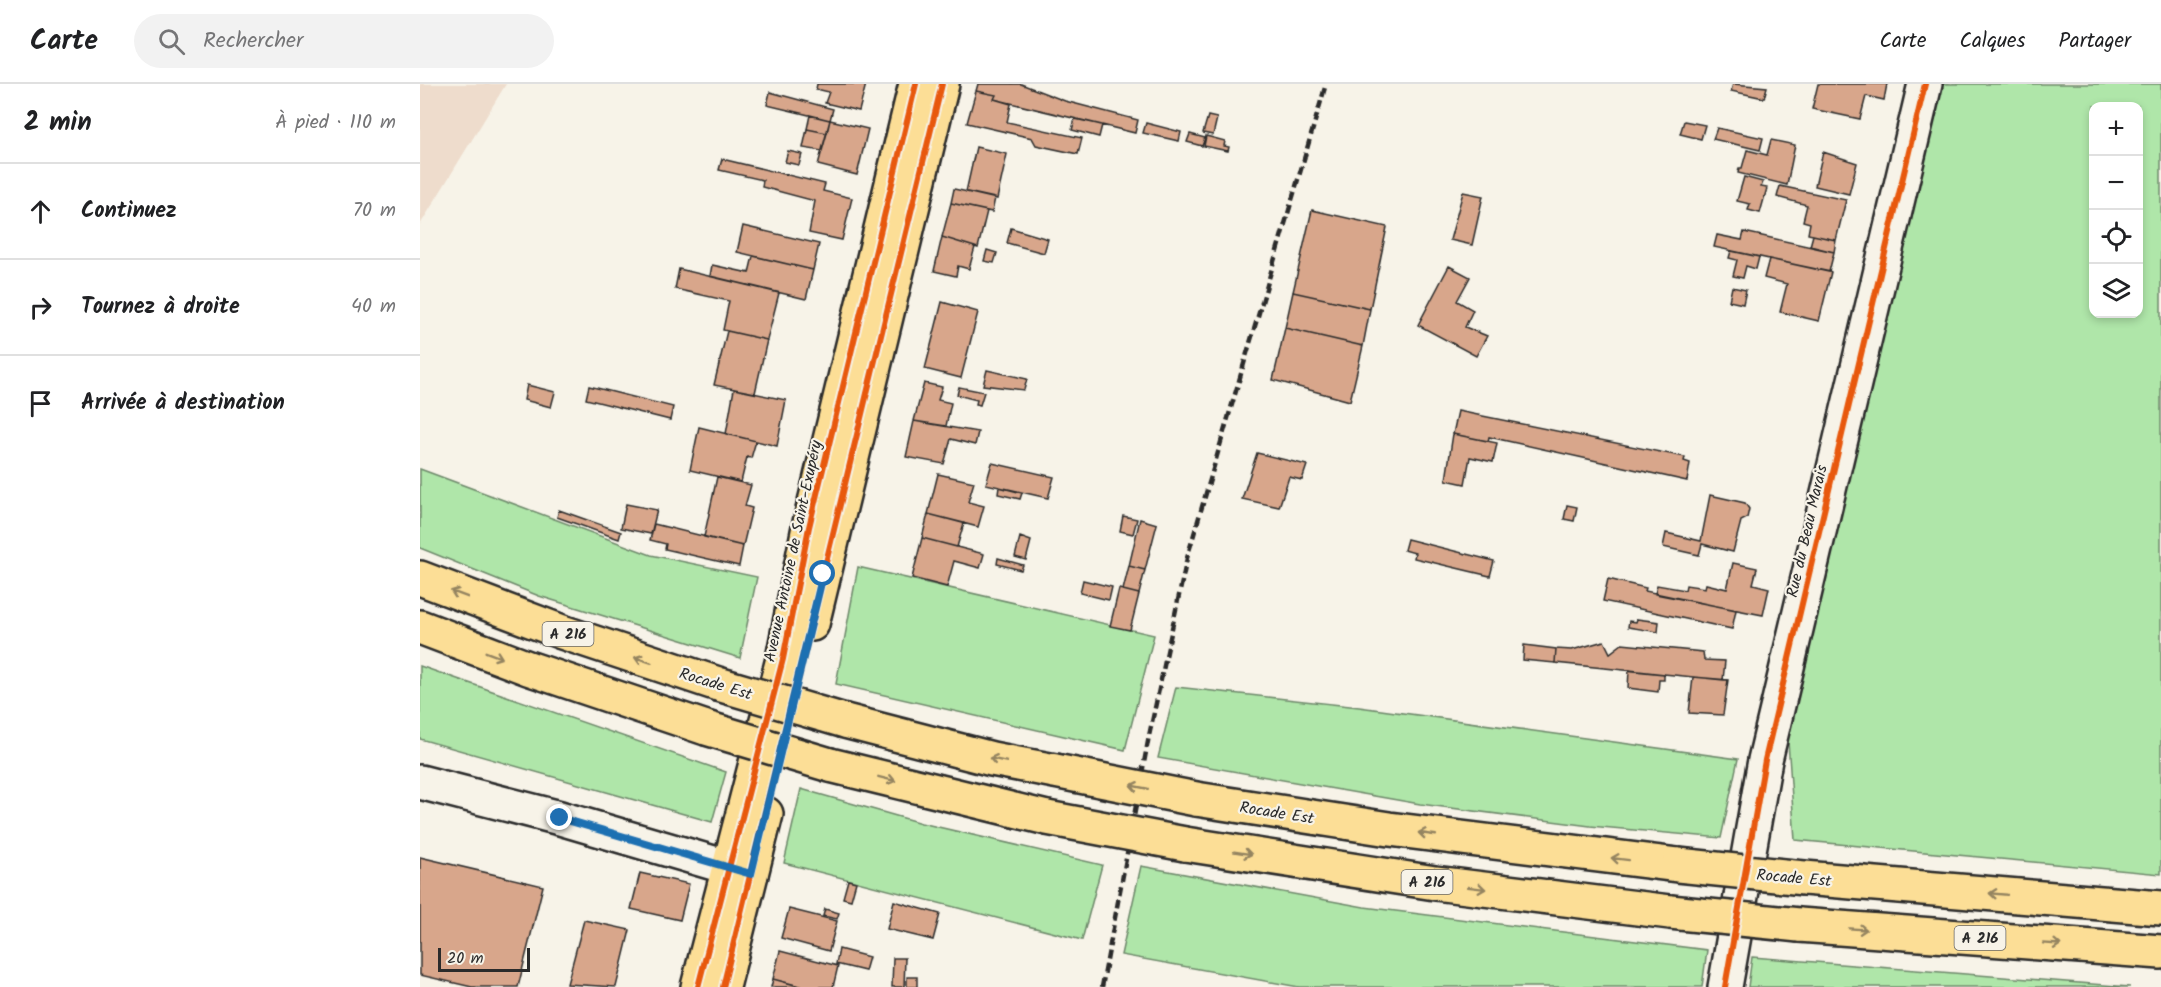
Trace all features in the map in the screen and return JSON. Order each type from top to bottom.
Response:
[{"type":"main road","name":"Avenue Antoine de Saint-Exupéry","points":[[723,987],[740,871],[808,527],[916,84]]},
{"type":"main road","name":"Avenue Antoine de Saint-Exupéry","points":[[698,987],[740,871],[942,84]]},
{"type":"main road","name":"Rocade Est","points":[[420,578],[562,632],[718,684],[845,721],[981,756],[1196,798],[1389,829],[1678,865],[2161,908]]},
{"type":"main road","name":"A 216","points":[[420,627],[528,668],[706,728],[830,765],[1047,818],[1185,844],[1435,883],[1670,912],[1799,925],[2161,952]]},
{"type":"street","name":"Rue du Beau Marais","points":[[1725,987],[1765,760],[1925,84]]},
{"type":"street","points":[[420,782],[560,818],[740,871]]},
{"type":"shaded area","points":[[420,84],[506,84],[420,225]]},
{"type":"green space","points":[[1940,84],[2161,84],[2161,874],[1795,840],[1787,727]]},
{"type":"green space","points":[[420,469],[651,555],[757,577],[740,658],[539,596],[420,548]]},
{"type":"green space","points":[[858,567],[1154,635],[1125,750],[836,684]]},
{"type":"green space","points":[[420,666],[726,772],[712,822],[420,739]]},
{"type":"green space","points":[[1176,687],[1359,707],[1738,759],[1721,838],[1590,826],[1420,804],[1158,758]]},
{"type":"green space","points":[[801,789],[921,823],[1102,865],[1082,940],[784,863]]},
{"type":"green space","points":[[1141,866],[1364,907],[1707,950],[1702,987],[1299,987],[1121,955]]},
{"type":"green space","points":[[1752,957],[2130,987],[1748,987]]},
{"type":"building","points":[[817,84],[866,84],[859,111],[825,103],[829,92],[816,89]]},
{"type":"building","points":[[978,84],[1021,84],[1065,101],[1138,120],[1135,133],[994,99],[996,95],[976,91]]},
{"type":"building","points":[[1733,84],[1767,87],[1764,98],[1731,91]]},
{"type":"building","points":[[1818,84],[1887,84],[1884,100],[1866,96],[1860,119],[1812,109]]},
{"type":"building","points":[[976,91],[996,95],[994,99],[1011,104],[1007,122],[1082,138],[1078,154],[1036,145],[1032,138],[967,123]]},
{"type":"building","points":[[770,92],[833,109],[830,120],[767,105]]},
{"type":"building","points":[[810,115],[830,120],[827,133],[807,129]]},
{"type":"building","points":[[1208,116],[1217,118],[1213,135],[1203,133]]},
{"type":"building","points":[[1075,119],[1102,125],[1099,137],[1072,130]]},
{"type":"building","points":[[830,120],[868,129],[857,175],[818,165]]},
{"type":"building","points":[[1684,121],[1705,125],[1701,139],[1680,134]]},
{"type":"building","points":[[1146,123],[1181,132],[1179,141],[1143,133]]},
{"type":"building","points":[[1717,128],[1763,138],[1760,150],[1713,139]]},
{"type":"building","points":[[807,129],[827,133],[822,151],[803,148]]},
{"type":"building","points":[[1190,134],[1205,138],[1202,146],[1187,142]]},
{"type":"building","points":[[1206,136],[1225,141],[1224,146],[1229,147],[1228,151],[1204,146]]},
{"type":"building","points":[[1771,140],[1795,145],[1787,185],[1738,173],[1739,168],[1742,168],[1747,150],[1767,155]]},
{"type":"building","points":[[976,147],[1007,154],[997,199],[966,192]]},
{"type":"building","points":[[788,151],[802,154],[799,165],[785,162]]},
{"type":"building","points":[[1823,152],[1857,163],[1849,194],[1815,186]]},
{"type":"building","points":[[722,159],[825,184],[823,191],[852,198],[842,240],[809,233],[815,201],[762,187],[763,180],[719,170]]},
{"type":"building","points":[[1744,177],[1763,182],[1761,187],[1767,188],[1760,213],[1748,210],[1750,204],[1737,201]]},
{"type":"building","points":[[1780,186],[1846,200],[1836,240],[1808,234],[1810,223],[1803,221],[1807,205],[1777,197]]},
{"type":"building","points":[[954,189],[995,198],[992,212],[951,203]]},
{"type":"building","points":[[1463,192],[1483,196],[1472,245],[1450,240]]},
{"type":"building","points":[[951,203],[987,211],[978,248],[942,237]]},
{"type":"building","points":[[1312,210],[1387,227],[1370,309],[1293,292]]},
{"type":"building","points":[[743,226],[819,244],[813,270],[737,252]]},
{"type":"building","points":[[1011,228],[1048,239],[1044,253],[1007,243]]},
{"type":"building","points":[[1744,232],[1834,252],[1829,272],[1714,247],[1717,235],[1742,240]]},
{"type":"building","points":[[1813,235],[1836,240],[1834,252],[1810,246]]},
{"type":"building","points":[[942,237],[975,247],[969,269],[958,266],[956,276],[934,271]]},
{"type":"building","points":[[987,250],[997,253],[994,263],[984,261]]},
{"type":"building","points":[[1731,251],[1759,257],[1756,269],[1746,266],[1743,278],[1733,276],[1737,260],[1729,258]]},
{"type":"building","points":[[753,256],[813,270],[806,299],[710,276],[712,265],[749,273]]},
{"type":"building","points":[[1769,259],[1831,272],[1819,321],[1780,312],[1787,284],[1764,278]]},
{"type":"building","points":[[1449,266],[1470,277],[1457,301],[1473,310],[1465,327],[1487,336],[1476,356],[1418,325]]},
{"type":"building","points":[[679,269],[779,293],[767,340],[723,330],[729,301],[675,289]]},
{"type":"building","points":[[1732,287],[1746,290],[1743,304],[1729,301]]},
{"type":"building","points":[[1293,292],[1370,309],[1363,346],[1285,328]]},
{"type":"building","points":[[942,302],[978,312],[961,378],[925,369]]},
{"type":"building","points":[[1285,328],[1363,346],[1350,401],[1273,380]]},
{"type":"building","points":[[727,331],[767,340],[755,393],[714,385]]},
{"type":"building","points":[[987,370],[1027,379],[1024,390],[983,385]]},
{"type":"building","points":[[924,383],[942,387],[938,400],[951,403],[946,426],[914,421]]},
{"type":"building","points":[[527,385],[555,392],[551,407],[524,400]]},
{"type":"building","points":[[589,386],[673,407],[670,420],[586,399]]},
{"type":"building","points":[[959,387],[984,392],[980,405],[976,404],[977,400],[957,395]]},
{"type":"building","points":[[734,389],[786,400],[777,446],[726,434]]},
{"type":"building","points":[[1458,411],[1685,457],[1684,461],[1690,463],[1687,481],[1489,437],[1488,441],[1453,434]]},
{"type":"building","points":[[914,421],[978,432],[975,445],[951,439],[944,464],[906,457]]},
{"type":"building","points":[[699,427],[756,441],[751,458],[747,457],[741,482],[690,470]]},
{"type":"building","points":[[1453,434],[1497,443],[1493,462],[1470,457],[1465,484],[1446,480]]},
{"type":"building","points":[[1257,453],[1307,465],[1302,480],[1289,477],[1279,507],[1242,499]]},
{"type":"building","points":[[992,463],[1054,477],[1048,498],[986,484]]},
{"type":"building","points":[[938,474],[974,482],[968,502],[984,506],[978,527],[928,514]]},
{"type":"building","points":[[717,477],[751,485],[745,506],[752,508],[743,546],[704,537]]},
{"type":"building","points":[[999,487],[1022,493],[1020,499],[998,494]]},
{"type":"building","points":[[1710,495],[1745,503],[1749,509],[1747,518],[1741,521],[1733,552],[1702,544],[1699,555],[1663,547],[1666,533],[1701,541]]},
{"type":"building","points":[[626,504],[657,510],[651,534],[621,528]]},
{"type":"building","points":[[1567,505],[1577,507],[1574,521],[1564,519]]},
{"type":"building","points":[[559,510],[621,532],[619,539],[557,517]]},
{"type":"building","points":[[928,514],[964,523],[957,547],[922,538]]},
{"type":"building","points":[[1123,516],[1137,519],[1133,534],[1120,531]]},
{"type":"building","points":[[1140,519],[1157,524],[1145,570],[1129,566]]},
{"type":"building","points":[[654,524],[743,546],[739,566],[665,549],[666,544],[650,540]]},
{"type":"building","points":[[1020,537],[1031,541],[1026,560],[1015,557]]},
{"type":"building","points":[[922,538],[984,554],[980,568],[954,561],[947,587],[912,578]]},
{"type":"building","points":[[1407,539],[1494,561],[1490,576],[1414,558],[1415,553],[1404,550]]},
{"type":"building","points":[[998,558],[1023,565],[1021,570],[997,564]]},
{"type":"building","points":[[1733,563],[1757,568],[1753,584],[1769,588],[1763,615],[1655,594],[1657,585],[1685,590],[1686,585],[1705,588],[1706,584],[1727,589]]},
{"type":"building","points":[[1129,566],[1145,570],[1139,594],[1123,590]]},
{"type":"building","points":[[1608,579],[1646,588],[1645,591],[1736,610],[1732,629],[1603,601]]},
{"type":"building","points":[[1083,580],[1112,587],[1109,600],[1080,593]]},
{"type":"building","points":[[1119,589],[1139,594],[1130,630],[1110,626]]},
{"type":"building","points":[[1637,619],[1659,622],[1658,632],[1628,627],[1629,621],[1636,622]]},
{"type":"building","points":[[1604,641],[1610,653],[1622,644],[1703,652],[1704,660],[1725,661],[1723,680],[1555,663],[1556,649],[1572,650]]},
{"type":"building","points":[[1524,645],[1556,649],[1555,663],[1523,660]]},
{"type":"building","points":[[1629,670],[1664,674],[1664,680],[1659,680],[1658,692],[1628,688]]},
{"type":"building","points":[[1693,677],[1728,680],[1723,715],[1689,713]]},
{"type":"building","points":[[420,857],[543,886],[518,987],[472,987],[420,975]]},
{"type":"building","points":[[640,873],[689,884],[680,920],[631,909]]},
{"type":"building","points":[[848,880],[856,882],[851,900],[843,898]]},
{"type":"building","points":[[894,901],[940,914],[933,940],[887,929]]},
{"type":"building","points":[[789,909],[837,921],[829,951],[781,938]]},
{"type":"building","points":[[825,909],[839,913],[837,919],[823,916]]},
{"type":"building","points":[[584,920],[630,930],[616,987],[567,984]]},
{"type":"building","points":[[839,949],[869,957],[865,971],[836,964]]},
{"type":"building","points":[[780,951],[838,966],[833,987],[802,987],[773,979]]},
{"type":"building","points":[[893,958],[905,958],[904,987],[892,987]]},
{"type":"building","points":[[907,977],[917,977],[917,987],[907,987]]},
{"type":"building","points":[[773,979],[796,985],[802,987],[771,987]]},
{"type":"railway","points":[[1102,987],[1149,736],[1187,558],[1326,84]]},
{"type":"cycle path","points":[[698,987],[783,659],[809,527],[916,84]]},
{"type":"cycle path","points":[[723,987],[942,84]]},
{"type":"cycle path","points":[[1725,987],[1765,760],[1925,84]]},
{"type":"route","points":[[560,818],[751,874],[823,574]]}]
